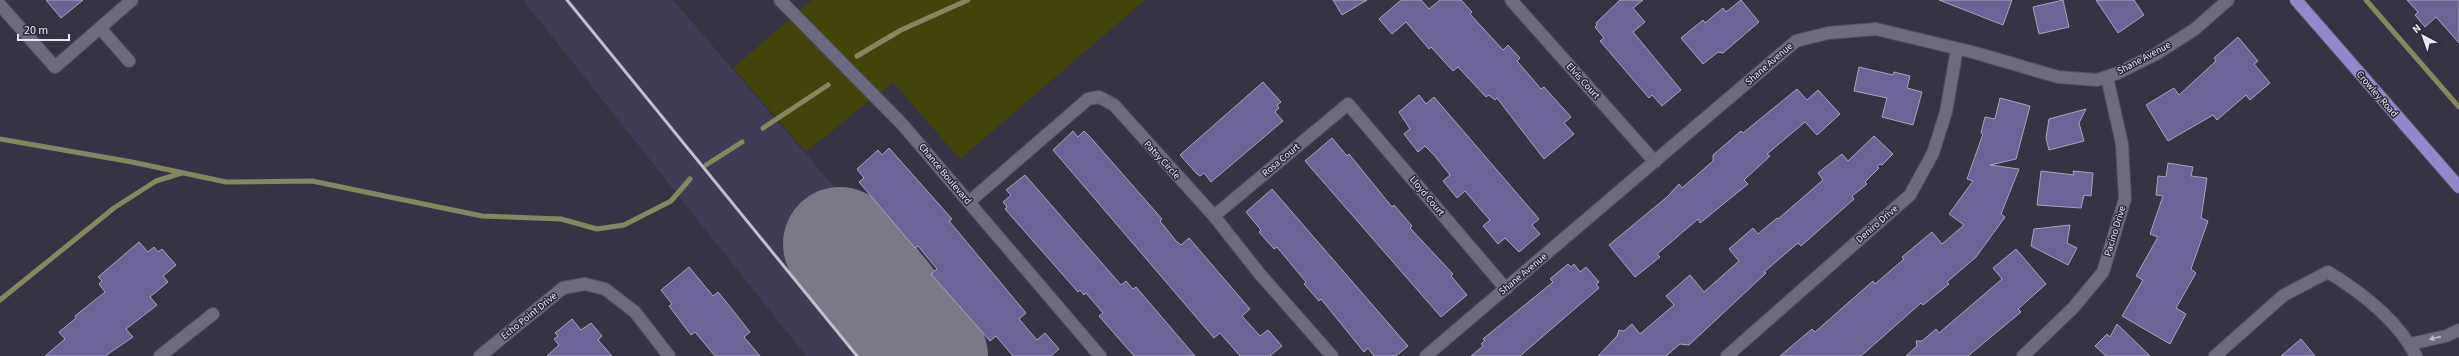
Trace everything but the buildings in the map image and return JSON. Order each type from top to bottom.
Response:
[{"type":"main road","name":"Crowley Road","points":[[2296,0],[2459,187]]},
{"type":"street","points":[[0,5],[55,67],[132,0]]},
{"type":"street","name":"Chance Boulevard","points":[[780,0],[902,124],[1100,356]]},
{"type":"street","name":"Elvis Court","points":[[1511,0],[1654,162]]},
{"type":"street","name":"Shane Avenue","points":[[1426,356],[1796,41],[1828,33],[1876,29],[1957,49],[2058,77],[2097,80],[2118,73],[2156,54],[2195,29],[2228,0]]},
{"type":"street","points":[[100,28],[129,61]]},
{"type":"street","name":"Deniro Drive","points":[[1727,356],[1910,195],[1933,153],[1946,112],[1957,49]]},
{"type":"street","name":"Pacino Drive","points":[[2023,356],[2073,308],[2103,272],[2125,199],[2122,144],[2107,76]]},
{"type":"street","name":"Patsy Circle","points":[[969,202],[1088,99],[1099,97],[1114,105],[1214,216],[1260,273],[1332,356]]},
{"type":"street","name":"Rosa Court","points":[[1214,216],[1348,104]]},
{"type":"street","name":"Lloyd Court","points":[[1348,104],[1506,289]]},
{"type":"street","points":[[2215,356],[2284,296],[2328,272],[2351,285],[2402,334],[2410,344],[2416,356]]},
{"type":"street","name":"Echo Point Drive","points":[[480,356],[563,288],[585,284],[605,290],[635,312],[669,356]]},
{"type":"street","points":[[160,356],[213,314]]},
{"type":"street","points":[[2410,344],[2446,336],[2459,330]]},
{"type":"shaded area","points":[[523,0],[673,0],[980,356],[806,356]]},
{"type":"shaded area","points":[[812,0],[1145,0],[960,159],[893,82],[806,152],[733,68]]},
{"type":"waterway","points":[[857,56],[901,30],[968,0]]},
{"type":"waterway","points":[[2366,0],[2459,107]]},
{"type":"waterway","points":[[763,128],[828,85]]},
{"type":"waterway","points":[[0,139],[132,162],[226,182],[312,181],[482,216],[561,219],[597,229],[624,225],[671,201],[690,179]]},
{"type":"waterway","points":[[706,165],[742,142]]},
{"type":"waterway","points":[[0,300],[114,208],[156,181],[182,173]]},
{"type":"runway","points":[[840,244],[931,356]]},
{"type":"railway","points":[[567,0],[857,356]]}]
